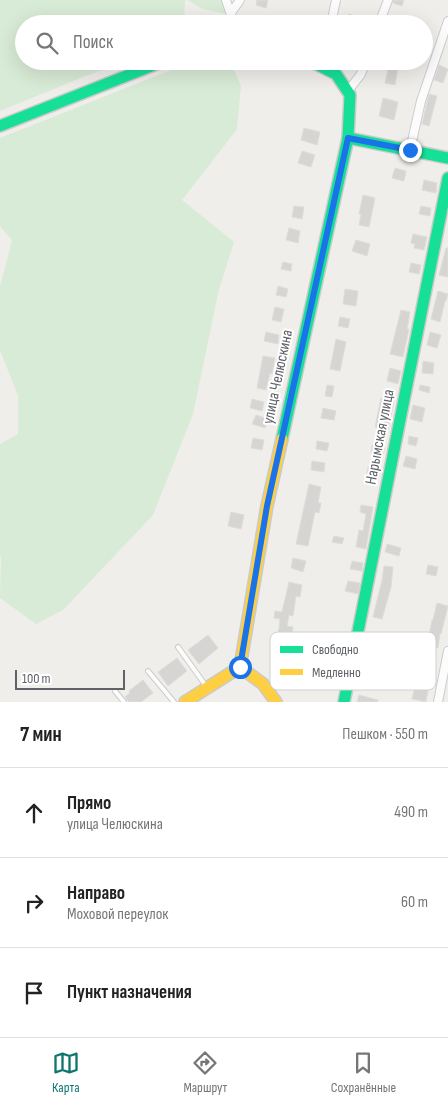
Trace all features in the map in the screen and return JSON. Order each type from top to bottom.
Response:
[{"type":"street","points":[[226,0],[230,13]]},
{"type":"street","points":[[230,13],[240,0]]},
{"type":"street","points":[[333,15],[336,0]]},
{"type":"street","points":[[382,15],[388,0]]},
{"type":"street","points":[[433,65],[448,21]]},
{"type":"street","points":[[0,126],[141,70]]},
{"type":"street","points":[[330,70],[336,74],[349,93],[363,70]]},
{"type":"street","points":[[410,150],[421,101],[431,70]]},
{"type":"street","name":"улица Челюскина","points":[[240,667],[267,506],[348,138],[349,93]]},
{"type":"street","points":[[348,138],[448,158]]},
{"type":"street","name":"Нарымская улица","points":[[358,632],[448,178]]},
{"type":"street","points":[[438,702],[448,651]]},
{"type":"street","points":[[185,702],[240,667],[263,684],[276,702]]},
{"type":"lane","points":[[178,647],[207,688]]},
{"type":"lane","points":[[148,671],[174,702]]},
{"type":"lane","points":[[114,691],[124,702]]},
{"type":"green space","points":[[0,0],[185,0],[184,15],[15,15],[15,70],[102,70],[0,111]]},
{"type":"green space","points":[[187,0],[221,0],[226,14],[203,9]]},
{"type":"green space","points":[[171,70],[234,70],[241,86],[237,129],[182,200],[234,242],[219,289],[193,414],[153,515],[63,610],[36,624],[0,598],[0,444],[18,434],[18,396],[0,350],[0,287],[12,240],[0,226],[0,138]]},
{"type":"building","points":[[257,0],[268,0],[266,8],[256,5]]},
{"type":"building","points":[[394,0],[404,0],[402,6],[393,3]]},
{"type":"building","points":[[439,65],[448,69],[443,83],[434,80]]},
{"type":"building","points":[[388,70],[398,70],[395,85],[385,83]]},
{"type":"building","points":[[429,94],[437,96],[429,126],[422,124]]},
{"type":"building","points":[[383,98],[398,102],[394,120],[379,116]]},
{"type":"building","points":[[304,128],[320,132],[317,145],[301,140]]},
{"type":"building","points":[[302,151],[315,155],[311,167],[298,163]]},
{"type":"building","points":[[395,168],[406,171],[404,181],[392,178]]},
{"type":"building","points":[[424,180],[437,183],[436,193],[422,190]]},
{"type":"building","points":[[363,195],[375,198],[369,227],[359,225]]},
{"type":"building","points":[[294,206],[304,207],[302,219],[292,217]]},
{"type":"building","points":[[421,206],[431,208],[430,216],[419,214]]},
{"type":"building","points":[[289,228],[300,231],[298,243],[286,240]]},
{"type":"building","points":[[413,234],[427,237],[424,250],[414,248],[415,244],[411,243]]},
{"type":"building","points":[[356,240],[370,244],[367,256],[352,251]]},
{"type":"building","points":[[446,248],[448,248],[448,277],[439,275]]},
{"type":"building","points":[[283,262],[292,264],[291,271],[281,269]]},
{"type":"building","points":[[411,263],[421,265],[419,274],[409,272]]},
{"type":"building","points":[[278,286],[288,289],[286,297],[276,295]]},
{"type":"building","points":[[345,289],[358,291],[356,306],[343,304]]},
{"type":"building","points":[[438,291],[448,294],[440,322],[431,319]]},
{"type":"building","points":[[275,307],[284,309],[281,322],[272,320]]},
{"type":"building","points":[[401,310],[410,312],[407,329],[409,329],[403,357],[390,354]]},
{"type":"building","points":[[340,317],[350,319],[348,328],[338,326]]},
{"type":"building","points":[[266,332],[279,335],[278,344],[264,341]]},
{"type":"building","points":[[430,332],[441,335],[437,348],[427,345]]},
{"type":"building","points":[[336,339],[346,342],[340,371],[330,369]]},
{"type":"building","points":[[263,356],[275,358],[266,390],[257,388]]},
{"type":"building","points":[[423,361],[434,363],[433,374],[422,373]]},
{"type":"building","points":[[390,368],[401,371],[398,384],[387,381]]},
{"type":"building","points":[[327,385],[334,386],[332,397],[325,396]]},
{"type":"building","points":[[420,385],[430,387],[429,393],[419,390]]},
{"type":"building","points":[[381,398],[394,401],[388,430],[375,427]]},
{"type":"building","points":[[252,399],[264,402],[262,411],[250,408]]},
{"type":"building","points":[[413,405],[425,408],[422,422],[410,419]]},
{"type":"building","points":[[323,408],[336,411],[334,420],[321,418]]},
{"type":"building","points":[[256,415],[268,419],[265,428],[252,424]]},
{"type":"building","points":[[409,436],[418,438],[416,446],[408,444]]},
{"type":"building","points":[[253,438],[264,440],[262,450],[251,448]]},
{"type":"building","points":[[317,441],[329,443],[327,451],[316,449]]},
{"type":"building","points":[[372,445],[385,448],[383,455],[371,453]]},
{"type":"building","points":[[406,456],[417,459],[415,469],[403,466]]},
{"type":"building","points":[[312,461],[325,463],[324,472],[311,470]]},
{"type":"building","points":[[368,467],[380,469],[378,480],[366,478]]},
{"type":"building","points":[[309,484],[321,487],[318,503],[321,503],[319,513],[315,512],[308,546],[296,544]]},
{"type":"building","points":[[361,505],[373,507],[366,549],[356,547],[359,530],[363,531],[366,514],[360,512]]},
{"type":"building","points":[[231,512],[244,515],[241,529],[228,526]]},
{"type":"building","points":[[334,536],[344,538],[342,544],[332,542]]},
{"type":"building","points":[[387,544],[401,548],[399,556],[385,552]]},
{"type":"building","points":[[293,558],[306,561],[303,572],[291,568]]},
{"type":"building","points":[[352,561],[363,563],[362,571],[350,569]]},
{"type":"building","points":[[428,565],[438,567],[436,576],[426,574]]},
{"type":"building","points":[[384,566],[393,567],[391,587],[382,619],[373,617]]},
{"type":"building","points":[[348,581],[360,583],[358,594],[345,591]]},
{"type":"building","points":[[289,582],[302,585],[300,597],[296,596],[293,616],[289,615],[287,626],[293,627],[293,632],[278,632],[280,619],[274,618],[275,611],[282,612]]},
{"type":"building","points":[[437,603],[448,606],[440,633],[438,648],[436,648],[436,632],[430,632]]},
{"type":"building","points":[[208,635],[218,648],[199,664],[188,650]]},
{"type":"building","points":[[177,658],[187,671],[168,686],[158,672]]},
{"type":"building","points":[[143,680],[153,693],[141,702],[129,702],[125,697],[130,693],[129,691]]},
{"type":"building","points":[[414,690],[428,690],[426,702],[412,699]]},
{"type":"building","points":[[359,695],[378,700],[378,702],[357,702]]},
{"type":"traffic: fast","points":[[0,126],[141,70]]},
{"type":"traffic: fast","points":[[282,439],[348,138],[350,95],[336,74],[328,70]]},
{"type":"traffic: fast","points":[[348,138],[448,158]]},
{"type":"traffic: fast","points":[[358,632],[448,178]]},
{"type":"traffic: fast","points":[[344,702],[346,690]]},
{"type":"traffic: slow","points":[[240,667],[267,506],[282,439]]},
{"type":"traffic: slow","points":[[240,667],[263,684],[276,702]]},
{"type":"traffic: slow","points":[[185,702],[240,667]]},
{"type":"route","points":[[240,667],[267,506],[348,138],[410,150]]}]
